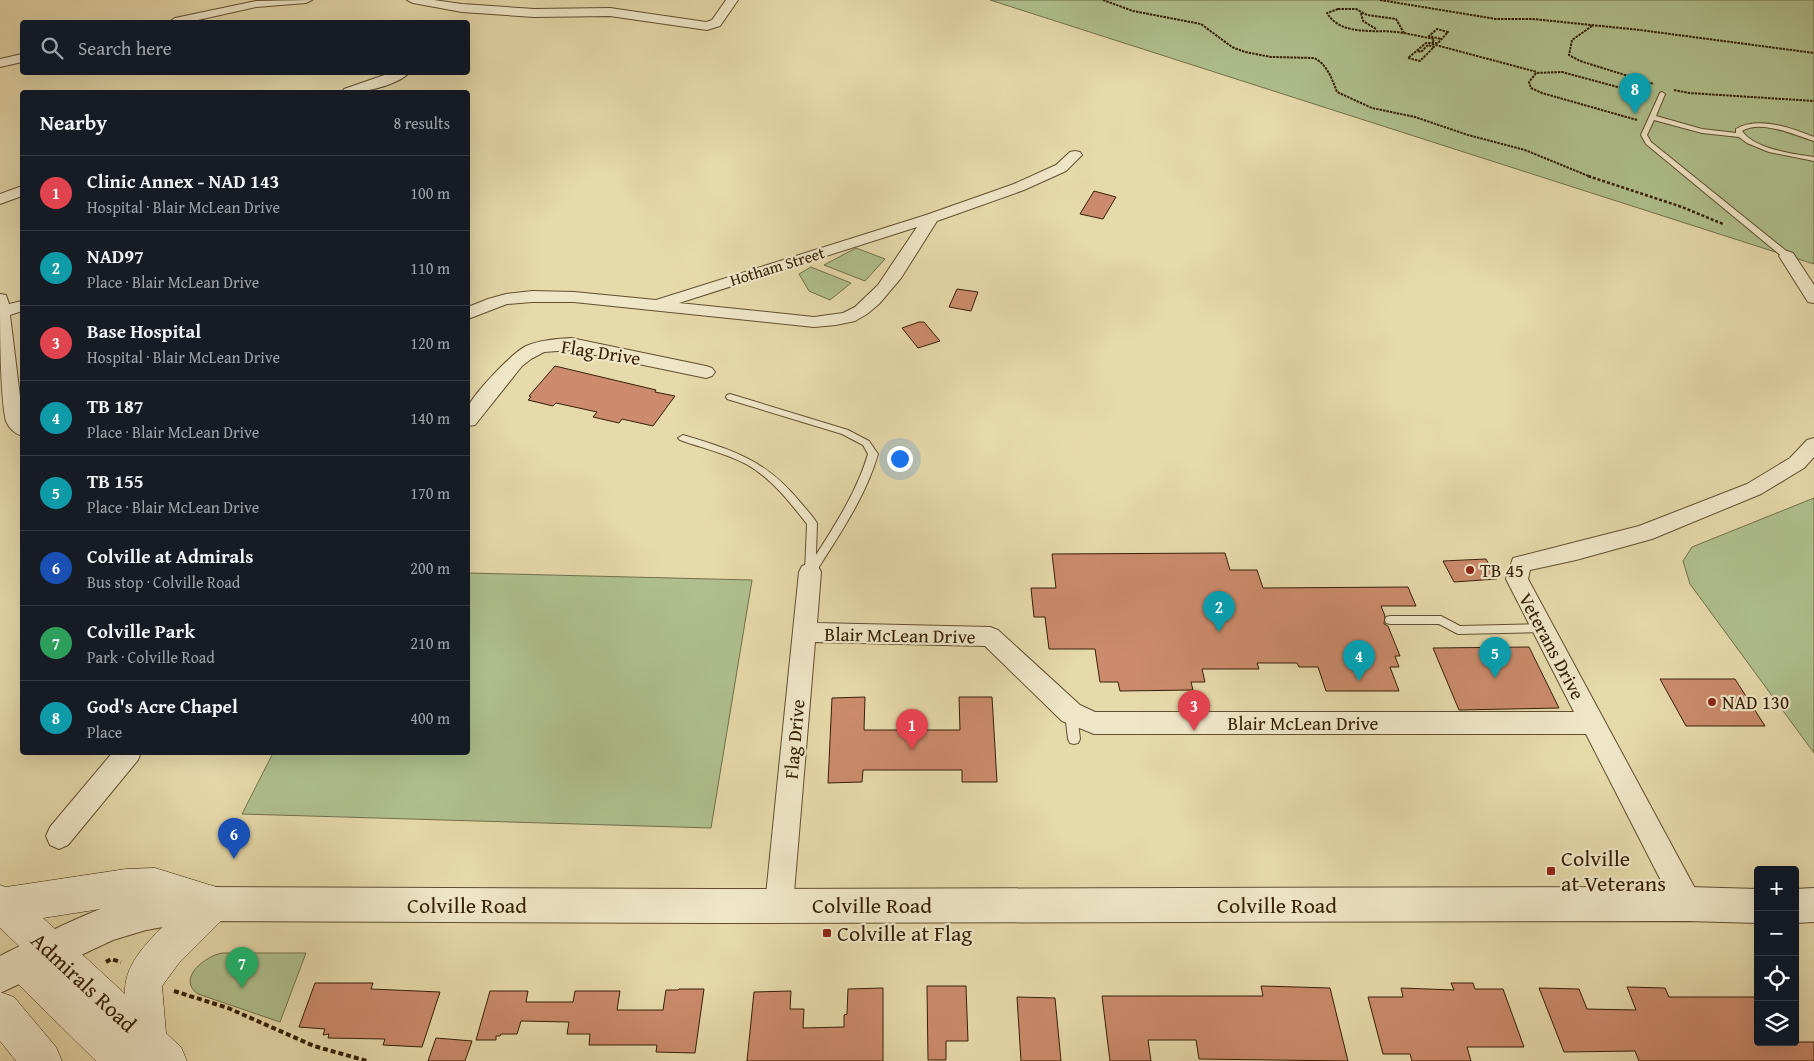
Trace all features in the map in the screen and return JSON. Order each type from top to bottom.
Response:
[{"type":"main road","points":[[2,905],[118,888],[155,886],[212,903],[166,950],[143,981],[146,1054]]},
{"type":"main road","name":"Admirals Road","points":[[2,905],[24,963],[146,1054]]},
{"type":"main road","points":[[0,1011],[42,1061]]},
{"type":"street","points":[[184,20],[271,0]]},
{"type":"street","points":[[239,8],[287,0],[306,0]]},
{"type":"street","points":[[413,0],[469,9],[542,14],[610,12],[711,26],[716,23],[732,0]]},
{"type":"street","points":[[459,20],[469,9]]},
{"type":"street","points":[[0,63],[20,58]]},
{"type":"street","points":[[356,90],[398,75]]},
{"type":"street","name":"Hotham Street","points":[[470,313],[504,298],[537,296],[574,297],[654,305],[931,218],[1019,186],[1061,168],[1075,155]]},
{"type":"street","points":[[0,199],[20,193]]},
{"type":"street","points":[[654,305],[814,322],[848,318],[870,305],[881,293],[931,218]]},
{"type":"street","points":[[1787,256],[1814,298]]},
{"type":"street","points":[[14,417],[1,306],[20,306]]},
{"type":"street","name":"Flag Drive","points":[[470,418],[511,368],[532,351],[553,344],[572,344],[706,372]]},
{"type":"street","name":"Veterans Drive","points":[[1688,904],[1517,579],[1521,564],[1576,552],[1644,533],[1754,489],[1797,463],[1814,445]]},
{"type":"street","name":"Flag Drive","points":[[779,905],[810,572]]},
{"type":"street","name":"Blair McLean Drive","points":[[804,632],[990,637],[1071,713],[1094,723],[1158,730],[1530,730],[1594,724]]},
{"type":"street","points":[[59,836],[126,755]]},
{"type":"street","name":"Colville Road","points":[[24,963],[95,930],[129,918],[162,909],[212,903],[779,905],[1688,904],[1754,906]]},
{"type":"street","points":[[1799,906],[1814,905]]},
{"type":"lane","points":[[1661,96],[1653,111],[1652,121],[1644,135],[1648,143],[1787,256]]},
{"type":"lane","points":[[1652,121],[1702,131],[1740,135],[1773,150],[1814,159]]},
{"type":"lane","points":[[1740,135],[1738,130],[1740,127],[1754,125],[1780,128],[1814,139]]},
{"type":"lane","points":[[730,397],[845,432],[866,443],[872,454],[868,472],[852,505],[810,572]]},
{"type":"lane","points":[[683,438],[733,455],[758,467],[786,491],[812,523],[810,572]]},
{"type":"lane","points":[[1390,620],[1441,620],[1458,630],[1543,628]]},
{"type":"lane","points":[[1071,713],[1074,739]]},
{"type":"path","points":[[1103,0],[1133,11],[1201,24],[1232,47],[1245,52],[1271,57],[1314,58],[1320,61],[1331,76],[1337,92],[1372,108],[1415,117],[1468,135],[1490,139],[1525,150],[1597,180],[1682,207],[1725,225]]},
{"type":"path","points":[[1380,0],[1496,19],[1533,19],[1814,53]]},
{"type":"path","points":[[1404,32],[1400,22],[1396,19],[1361,12],[1356,9],[1346,8],[1327,13],[1334,23],[1348,29],[1366,31],[1378,29],[1404,32],[1434,39],[1432,43]]},
{"type":"path","points":[[1361,12],[1363,21],[1378,29]]},
{"type":"path","points":[[1593,26],[1572,39],[1568,47],[1569,55],[1588,64],[1660,86]]},
{"type":"path","points":[[1414,59],[1426,43],[1438,43],[1448,32],[1437,29],[1429,36],[1441,39]]},
{"type":"path","points":[[1435,38],[1442,30]]},
{"type":"path","points":[[1433,33],[1445,36]]},
{"type":"path","points":[[1432,43],[1538,72],[1562,72],[1661,96]]},
{"type":"path","points":[[1419,52],[1428,45],[1434,47],[1430,50],[1427,54],[1420,61],[1408,58],[1415,51],[1419,52],[1427,54]]},
{"type":"path","points":[[1424,49],[1430,50]]},
{"type":"path","points":[[1412,54],[1423,58]]},
{"type":"path","points":[[1538,72],[1529,82],[1531,88],[1536,91],[1652,121]]},
{"type":"path","points":[[1670,89],[1689,93],[1814,101]]},
{"type":"path","points":[[174,983],[174,991],[228,1008],[314,1046],[367,1061]]},
{"type":"green space","points":[[990,0],[1814,0],[1814,264],[1766,249]]},
{"type":"green space","points":[[856,248],[885,259],[865,281],[824,265]]},
{"type":"green space","points":[[811,267],[851,283],[830,300],[809,291],[799,274]]},
{"type":"green space","points":[[1814,498],[1814,753],[1690,584],[1683,561],[1692,547]]},
{"type":"green space","points":[[470,573],[752,580],[711,828],[242,814],[272,755],[470,755]]},
{"type":"green space","points":[[222,953],[306,953],[280,1022],[198,994],[192,988],[190,982],[191,975],[195,969],[201,963]]},
{"type":"building","points":[[1094,191],[1116,197],[1103,219],[1080,214]]},
{"type":"building","points":[[957,289],[978,292],[971,311],[949,307]]},
{"type":"building","points":[[924,322],[940,341],[918,348],[902,328]]},
{"type":"building","points":[[555,366],[675,396],[653,426],[622,419],[619,423],[593,417],[597,412],[556,403],[553,406],[528,400],[531,397],[529,396]]},
{"type":"building","points":[[1225,553],[1230,570],[1257,570],[1263,588],[1408,587],[1416,606],[1381,606],[1385,616],[1384,624],[1388,626],[1400,656],[1395,656],[1399,667],[1390,667],[1399,691],[1326,691],[1318,667],[1299,667],[1297,663],[1257,663],[1259,669],[1202,669],[1205,682],[1191,682],[1193,690],[1120,691],[1118,682],[1100,682],[1095,649],[1049,649],[1045,617],[1034,617],[1031,588],[1056,588],[1052,554]]},
{"type":"building","name":"TB 45","points":[[1486,559],[1497,579],[1454,582],[1443,561]]},
{"type":"building","points":[[1529,647],[1559,708],[1459,710],[1433,648]]},
{"type":"building","name":"NAD 130","points":[[1660,679],[1735,679],[1765,726],[1686,726]]},
{"type":"building","points":[[865,697],[864,730],[899,730],[899,726],[925,725],[926,730],[960,730],[959,697],[992,697],[997,782],[962,782],[962,770],[863,770],[862,782],[828,783],[832,698]]},
{"type":"building","points":[[315,983],[373,983],[371,989],[440,992],[422,1047],[383,1045],[385,1039],[328,1038],[329,1034],[323,1035],[325,1029],[299,1027]]},
{"type":"building","points":[[1451,983],[1473,983],[1475,989],[1503,989],[1524,1047],[1467,1047],[1471,1061],[1412,1061],[1410,1054],[1383,1054],[1368,997],[1403,997],[1401,988],[1454,990]]},
{"type":"building","points":[[927,986],[966,986],[968,1041],[946,1041],[946,1060],[928,1060]]},
{"type":"building","points":[[1261,986],[1330,988],[1348,1061],[1199,1059],[1196,1040],[1148,1040],[1151,1061],[1110,1061],[1102,996],[1263,996]]},
{"type":"building","points":[[1627,987],[1665,988],[1669,997],[1754,997],[1754,1046],[1799,1046],[1799,1042],[1814,1042],[1814,1061],[1639,1061],[1635,1051],[1564,1052],[1539,988],[1579,989],[1587,1009],[1636,1010]]},
{"type":"building","points":[[883,988],[883,1061],[747,1061],[754,992],[791,991],[790,1009],[804,1009],[803,1028],[844,1027],[844,1015],[847,1014],[848,989]]},
{"type":"building","points":[[704,989],[695,1053],[656,1052],[657,1045],[589,1045],[590,1034],[567,1034],[569,1022],[521,1021],[517,1034],[501,1034],[496,1036],[496,1040],[476,1040],[490,991],[528,991],[526,1002],[573,1002],[575,991],[620,991],[617,1010],[663,1010],[666,990]]},
{"type":"building","points":[[1017,997],[1055,998],[1061,1061],[1021,1061]]},
{"type":"building","points":[[436,1038],[472,1041],[465,1061],[428,1061]]},
{"type":"place","name":"God's Acre Chapel","points":[[1635,114]]},
{"type":"place","name":"TB 45","points":[[1470,570]]},
{"type":"place","name":"NAD97","points":[[1219,632]]},
{"type":"place","name":"TB 155","points":[[1495,678]]},
{"type":"place","name":"TB 187","points":[[1359,681]]},
{"type":"place","name":"NAD 130","points":[[1712,702]]},
{"type":"place","name":"Base Hospital","points":[[1194,731]]},
{"type":"place","name":"Clinic Annex - NAD 143","points":[[912,750]]},
{"type":"place","name":"Colville at Admirals","points":[[234,859]]},
{"type":"place","name":"Colville at Veterans","points":[[1551,871]]},
{"type":"place","name":"Colville at Flag","points":[[827,933]]},
{"type":"place","name":"Colville Park","points":[[242,988]]}]
